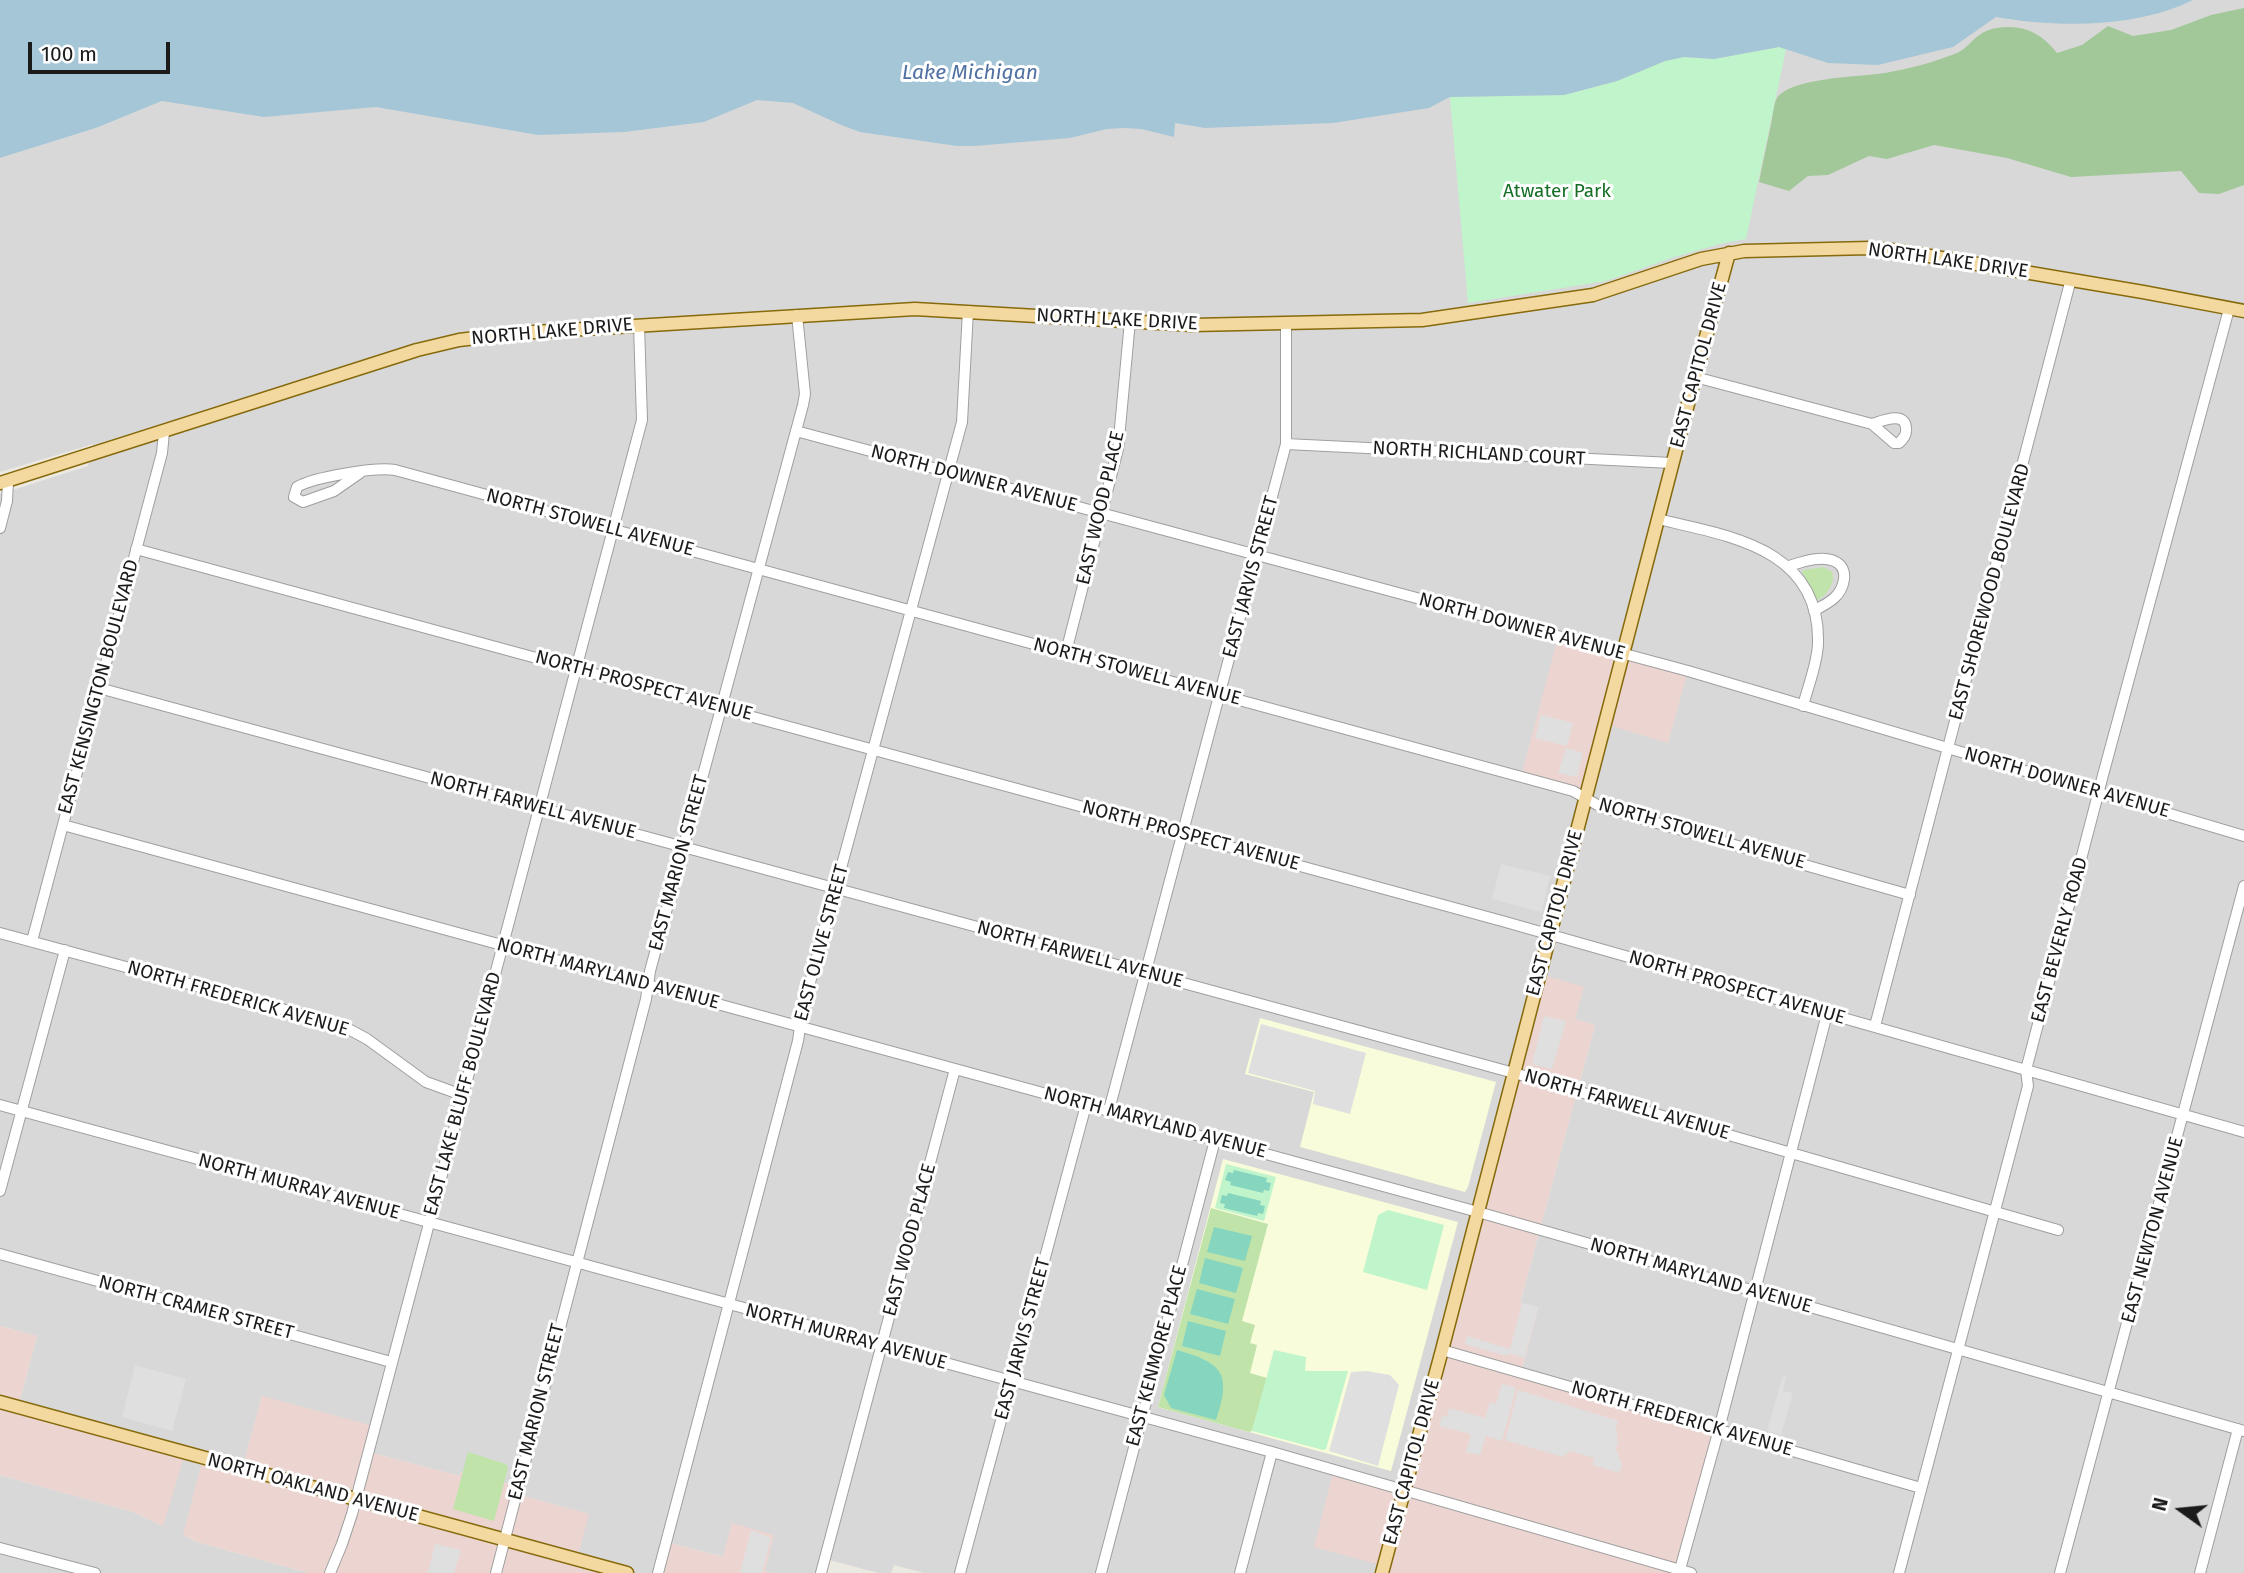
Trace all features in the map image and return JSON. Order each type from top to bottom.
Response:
[{"type":"main road","name":"NORTH LAKE DRIVE","points":[[4,482],[417,351],[459,340],[518,332],[915,309],[1193,325],[1422,320],[1605,293],[1729,253],[1870,248],[2071,279],[2244,311]]},
{"type":"main road","name":"EAST CAPITOL DRIVE","points":[[1382,1573],[1729,253]]},
{"type":"main road","name":"NORTH OAKLAND AVENUE","points":[[0,1402],[627,1573]]},
{"type":"street","name":"EAST SHOREWOOD BOULEVARD","points":[[1875,1026],[2071,279]]},
{"type":"street","name":"EAST BEVERLY ROAD","points":[[1899,1573],[2028,1086],[2026,1070],[2229,309]]},
{"type":"street","name":"EAST OLIVE STREET","points":[[658,1573],[836,889],[962,422],[968,311]]},
{"type":"street","name":"EAST MARION STREET","points":[[496,1573],[650,971],[805,394],[797,316]]},
{"type":"street","name":"EAST WOOD PLACE","points":[[1066,652],[1118,449],[1130,321]]},
{"type":"street","name":"EAST JARVIS STREET","points":[[1109,1110],[1286,444],[1286,323]]},
{"type":"street","name":"EAST LAKE BLUFF BOULEVARD","points":[[330,1573],[355,1500],[642,420],[639,325]]},
{"type":"street","points":[[1695,377],[1872,425]]},
{"type":"street","name":"NORTH DOWNER AVENUE","points":[[796,431],[1688,671],[2244,836]]},
{"type":"street","name":"EAST KENSINGTON BOULEVARD","points":[[32,942],[162,453],[164,432]]},
{"type":"street","name":"NORTH RICHLAND COURT","points":[[1286,444],[1672,463]]},
{"type":"street","name":"NORTH STOWELL AVENUE","points":[[360,473],[324,496],[303,502],[294,497],[297,487],[303,484],[380,468],[395,470],[1573,791],[1601,807],[1910,895]]},
{"type":"street","points":[[0,528],[7,501],[4,482]]},
{"type":"street","points":[[1658,519],[1743,541],[1781,559],[1789,566],[1804,588],[1814,611],[1818,643],[1803,706]]},
{"type":"street","name":"NORTH PROSPECT AVENUE","points":[[136,549],[1550,934],[2244,1132]]},
{"type":"street","points":[[1789,566],[1830,560],[1839,565],[1843,572],[1844,584],[1840,590],[1833,599],[1814,611]]},
{"type":"street","name":"NORTH FARWELL AVENUE","points":[[99,688],[1514,1073],[2058,1230]]},
{"type":"street","name":"NORTH MARYLAND AVENUE","points":[[63,825],[1478,1212],[2241,1430]]},
{"type":"street","name":"EAST NEWTON AVENUE","points":[[2060,1573],[2244,886]]},
{"type":"street","name":"NORTH FREDERICK AVENUE","points":[[0,933],[341,1025],[367,1039],[426,1082],[462,1095]]},
{"type":"street","points":[[0,1191],[65,950]]},
{"type":"street","points":[[1680,1571],[1827,1014]]},
{"type":"street","name":"EAST WOOD PLACE","points":[[821,1573],[955,1069]]},
{"type":"street","name":"NORTH MURRAY AVENUE","points":[[0,1105],[1272,1452],[1691,1573]]},
{"type":"street","name":"EAST JARVIS STREET","points":[[960,1573],[1086,1105]]},
{"type":"street","name":"EAST KENMORE PLACE","points":[[1101,1573],[1215,1140]]},
{"type":"street","name":"NORTH CRAMER STREET","points":[[0,1254],[391,1362]]},
{"type":"street","name":"NORTH FREDERICK AVENUE","points":[[1442,1350],[1921,1488]]},
{"type":"street","points":[[2202,1572],[2241,1430]]},
{"type":"street","points":[[1240,1573],[1272,1452]]},
{"type":"street","points":[[0,1548],[95,1573]]},
{"type":"shaded area","points":[[191,0],[2244,0],[2244,1573],[1679,1573],[1521,1373],[1538,1308],[1520,1303],[1595,1025],[1575,1019],[1382,1573],[924,1573],[894,1565],[891,1573],[878,1573],[826,1559],[821,1573],[771,1573],[765,1571],[732,1523],[724,1557],[666,1542],[658,1573],[627,1573],[577,1559],[588,1514],[516,1494],[517,1486],[462,1472],[460,1476],[368,1452],[262,1397],[242,1469],[183,1535],[197,1542],[309,1573],[0,1573],[0,1475],[133,1512],[163,1526],[18,1407],[37,1336],[0,1326],[0,494],[88,466],[93,444],[0,472],[0,158],[96,128],[162,101]]},
{"type":"shaded area","points":[[1558,637],[1688,671],[1668,743],[1605,724],[1585,799],[1521,777]]},
{"type":"shaded area","points":[[1541,715],[1573,723],[1567,746],[1535,738]]},
{"type":"shaded area","points":[[1566,748],[1583,753],[1577,777],[1558,773]]},
{"type":"shaded area","points":[[1501,864],[1550,876],[1541,912],[1492,899]]},
{"type":"shaded area","points":[[1540,974],[1584,987],[1575,1019],[1595,1025],[1520,1303],[1538,1308],[1521,1372],[1719,1429],[1679,1573],[1382,1573],[1384,1566],[1314,1547],[1334,1469],[1405,1490]]},
{"type":"shaded area","points":[[1544,1016],[1566,1021],[1552,1069],[1532,1064]]},
{"type":"shaded area","points":[[1260,1018],[1496,1082],[1465,1192],[1300,1147],[1314,1092],[1245,1074]]},
{"type":"shaded area","points":[[1261,1024],[1366,1053],[1350,1114],[1313,1104],[1315,1091],[1248,1073]]},
{"type":"shaded area","points":[[1223,1159],[1458,1222],[1391,1471],[1158,1407]]},
{"type":"shaded area","points":[[1522,1303],[1538,1307],[1524,1358],[1465,1344],[1467,1336],[1510,1349]]},
{"type":"shaded area","points":[[0,1326],[37,1336],[18,1407],[185,1453],[163,1526],[133,1512],[0,1475]]},
{"type":"shaded area","points":[[135,1365],[186,1379],[172,1431],[122,1417]]},
{"type":"shaded area","points":[[1367,1371],[1390,1375],[1399,1385],[1378,1466],[1329,1451],[1351,1372]]},
{"type":"shaded area","points":[[1783,1375],[1786,1376],[1783,1391],[1793,1393],[1781,1435],[1767,1431]]},
{"type":"shaded area","points":[[1502,1384],[1516,1388],[1502,1441],[1486,1436],[1480,1455],[1466,1452],[1471,1434],[1439,1426],[1442,1416],[1447,1417],[1449,1408],[1485,1418],[1490,1402],[1496,1404]]},
{"type":"shaded area","points":[[1518,1390],[1619,1421],[1616,1425],[1618,1446],[1615,1446],[1622,1465],[1619,1473],[1593,1465],[1594,1458],[1570,1451],[1563,1457],[1505,1440]]},
{"type":"shaded area","points":[[262,1396],[374,1426],[368,1452],[460,1476],[461,1472],[517,1486],[516,1494],[589,1514],[577,1559],[627,1573],[309,1573],[197,1542],[183,1535],[203,1458],[242,1469]]},
{"type":"shaded area","points":[[732,1523],[774,1535],[765,1571],[771,1573],[658,1573],[666,1542],[723,1557]]},
{"type":"shaded area","points":[[751,1530],[771,1538],[762,1573],[740,1573]]},
{"type":"shaded area","points":[[435,1544],[461,1550],[454,1573],[428,1573]]},
{"type":"green space","points":[[2244,8],[2244,185],[2219,194],[2199,193],[2181,171],[2071,177],[2007,158],[1934,145],[1887,159],[1869,156],[1828,175],[1808,176],[1789,191],[1759,182],[1776,100],[1785,91],[1797,86],[1827,79],[1885,73],[1931,62],[1957,53],[1983,32],[1997,28],[2024,29],[2045,40],[2057,53],[2082,45],[2108,26],[2133,36],[2171,30],[2211,15]]},
{"type":"green space","name":"Atwater Park","points":[[1779,47],[1786,49],[1746,239],[1674,257],[1606,281],[1468,303],[1450,97],[1564,95],[1617,81],[1665,61],[1684,57],[1714,59]]},
{"type":"green space","points":[[1824,567],[1832,572],[1833,580],[1818,600],[1802,572]]},
{"type":"green space","points":[[1226,1164],[1276,1177],[1264,1221],[1215,1208]]},
{"type":"green space","points":[[1234,1170],[1267,1178],[1266,1182],[1271,1183],[1269,1191],[1264,1190],[1263,1193],[1230,1185],[1231,1182],[1225,1180],[1228,1172],[1233,1173]]},
{"type":"green space","points":[[1228,1193],[1261,1201],[1260,1205],[1265,1206],[1263,1214],[1258,1213],[1257,1216],[1224,1208],[1225,1204],[1220,1203],[1222,1195],[1227,1196]]},
{"type":"green space","points":[[1211,1208],[1268,1224],[1242,1321],[1255,1325],[1250,1343],[1257,1345],[1250,1373],[1267,1378],[1252,1431],[1249,1432],[1158,1407]]},
{"type":"green space","points":[[1388,1210],[1444,1225],[1427,1290],[1363,1272],[1378,1215]]},
{"type":"green space","points":[[1214,1227],[1252,1236],[1245,1261],[1207,1252]]},
{"type":"green space","points":[[1205,1258],[1243,1268],[1236,1293],[1199,1283]]},
{"type":"green space","points":[[1197,1289],[1235,1299],[1228,1324],[1190,1314]]},
{"type":"green space","points":[[1188,1321],[1226,1331],[1220,1356],[1182,1346]]},
{"type":"green space","points":[[1177,1350],[1205,1360],[1220,1373],[1223,1391],[1216,1420],[1171,1408],[1164,1395]]},
{"type":"green space","points":[[1274,1350],[1306,1357],[1305,1371],[1348,1371],[1326,1449],[1252,1431]]},
{"type":"green space","points":[[468,1452],[506,1464],[508,1468],[494,1521],[453,1509]]},
{"type":"water","name":"Lake Michigan","points":[[0,0],[2193,0],[2171,9],[2122,21],[2070,24],[1996,17],[1953,47],[1878,65],[1828,63],[1779,47],[1714,59],[1684,57],[1665,61],[1617,81],[1564,95],[1450,97],[1429,108],[1333,123],[1205,128],[1175,123],[1174,137],[1124,128],[1107,129],[1070,138],[957,146],[860,132],[793,103],[757,100],[704,122],[624,132],[538,135],[376,107],[264,117],[162,101],[96,128],[0,158]]}]
